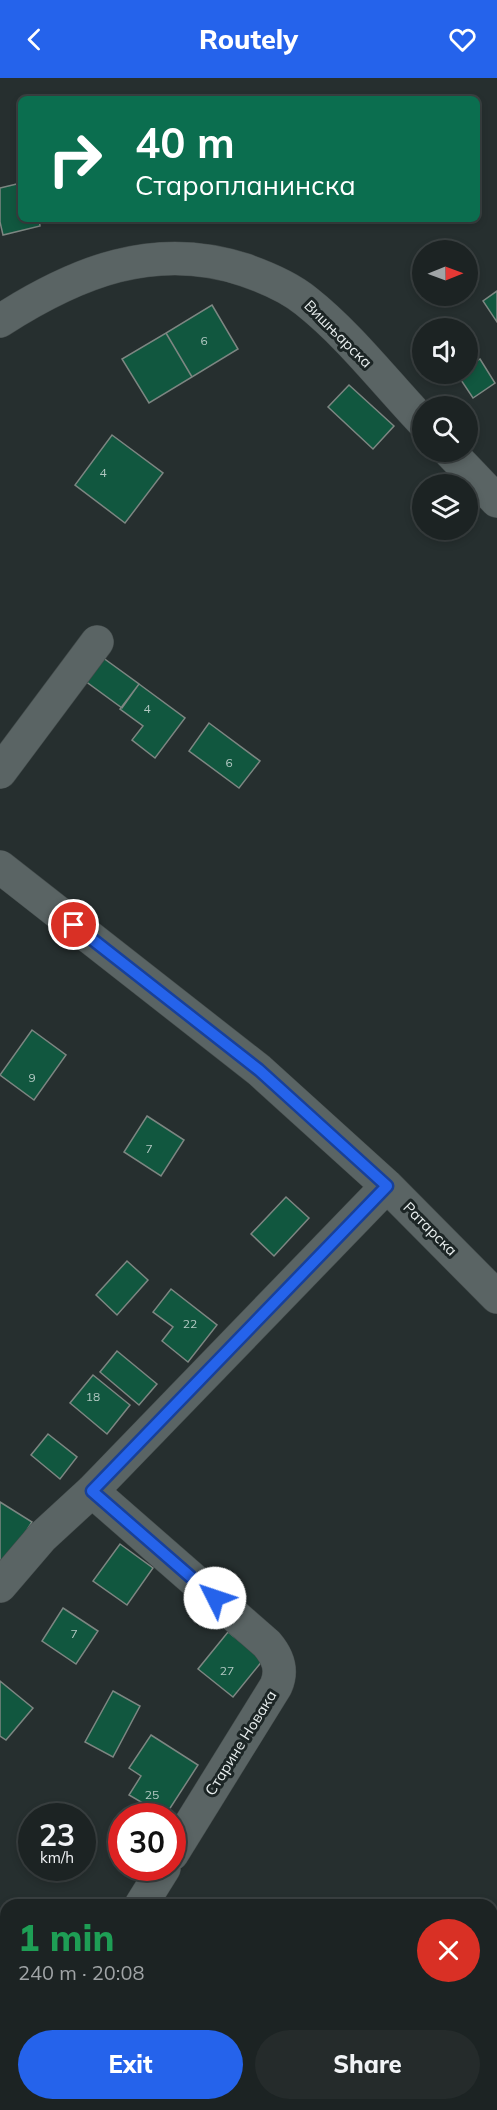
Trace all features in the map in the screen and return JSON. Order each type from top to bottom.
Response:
[{"type":"street","name":"Вишњарска","points":[[0,321],[38,296],[87,274],[134,261],[165,257],[215,260],[261,275],[305,300],[340,333],[412,410]]},
{"type":"street","points":[[460,462],[497,501]]},
{"type":"street","points":[[0,772],[97,642]]},
{"type":"street","name":"Ратарска","points":[[0,867],[259,1070],[387,1186],[497,1297]]},
{"type":"street","points":[[0,1586],[42,1537],[92,1491],[387,1186]]},
{"type":"street","name":"Старине Новака","points":[[92,1491],[267,1644],[275,1654],[280,1667],[276,1686],[186,1831]]},
{"type":"street","points":[[145,1899],[156,1881]]},
{"type":"building","points":[[18,184],[18,222],[39,222],[40,226],[3,235],[0,222],[0,188]]},
{"type":"building","points":[[497,291],[497,322],[483,301]]},
{"type":"building","points":[[212,305],[238,349],[192,377],[166,333]]},
{"type":"building","points":[[166,333],[192,377],[149,403],[122,359]]},
{"type":"building","points":[[480,359],[495,383],[476,396],[472,396],[464,384],[478,384],[478,360]]},
{"type":"building","points":[[349,385],[394,426],[373,449],[328,407]]},
{"type":"building","points":[[112,435],[163,473],[125,523],[75,485]]},
{"type":"building","points":[[95,652],[139,684],[122,708],[77,675]]},
{"type":"building","points":[[139,684],[185,718],[155,758],[132,740],[143,726],[120,709]]},
{"type":"building","points":[[209,723],[260,761],[239,788],[189,751]]},
{"type":"building","points":[[32,1030],[66,1055],[34,1100],[0,1075]]},
{"type":"building","points":[[147,1116],[184,1140],[161,1176],[124,1152]]},
{"type":"building","points":[[286,1197],[309,1218],[274,1256],[251,1234]]},
{"type":"building","points":[[127,1261],[148,1280],[117,1315],[96,1295]]},
{"type":"building","points":[[171,1289],[217,1325],[188,1362],[162,1341],[173,1327],[153,1312]]},
{"type":"building","points":[[117,1351],[157,1384],[139,1405],[100,1372]]},
{"type":"building","points":[[93,1375],[130,1405],[107,1434],[70,1403]]},
{"type":"building","points":[[48,1434],[77,1457],[60,1479],[31,1455]]},
{"type":"building","points":[[0,1502],[32,1522],[4,1565],[0,1563]]},
{"type":"building","points":[[120,1544],[153,1568],[127,1605],[93,1581]]},
{"type":"building","points":[[63,1608],[98,1631],[76,1664],[42,1641]]},
{"type":"building","points":[[228,1632],[263,1660],[233,1697],[198,1669]]},
{"type":"building","points":[[0,1681],[33,1708],[6,1740],[0,1736]]},
{"type":"building","points":[[113,1691],[140,1706],[113,1757],[85,1742]]},
{"type":"building","points":[[151,1735],[198,1765],[173,1803],[143,1803],[129,1795],[141,1776],[129,1768]]},
{"type":"route","points":[[74,925],[259,1070],[387,1186],[92,1491],[215,1598]]}]
